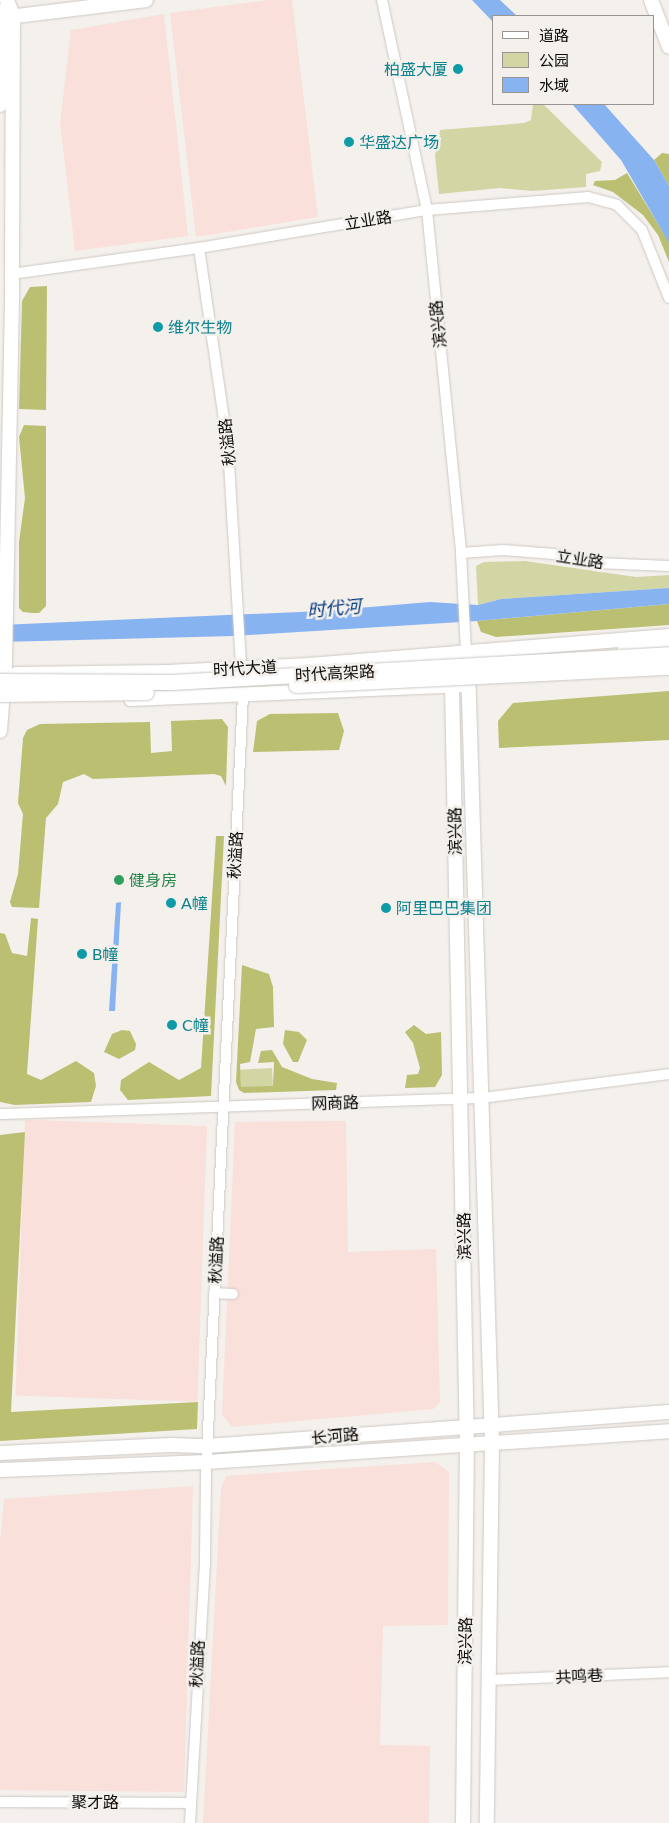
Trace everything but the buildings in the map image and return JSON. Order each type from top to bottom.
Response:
[{"type":"highway","points":[[547,660],[640,649],[669,642]]},
{"type":"highway","name":"时代高架路","points":[[1,676],[172,682],[669,654]]},
{"type":"highway","name":"时代高架路","points":[[1,699],[669,667]]},
{"type":"highway","points":[[588,670],[669,674]]},
{"type":"main road","points":[[0,105],[7,0]]},
{"type":"main road","points":[[5,17],[146,0]]},
{"type":"main road","points":[[651,0],[669,47]]},
{"type":"main road","points":[[0,731],[1,676],[6,619],[11,274],[5,17]]},
{"type":"main road","name":"时代大道","points":[[1,676],[159,672],[374,661],[669,636]]},
{"type":"main road","name":"滨兴路","points":[[466,653],[470,684],[492,1424],[487,1823]]},
{"type":"main road","name":"滨兴路","points":[[463,1823],[467,1446],[462,1099],[452,686],[466,653]]},
{"type":"main road","name":"时代大道","points":[[1,699],[243,696],[669,674]]},
{"type":"main road","name":"长河路","points":[[0,1453],[171,1445],[207,1446],[669,1412]]},
{"type":"main road","name":"长河路","points":[[0,1470],[207,1462],[669,1432]]},
{"type":"street","name":"滨兴路","points":[[382,0],[427,210],[461,553],[466,653]]},
{"type":"street","name":"立业路","points":[[11,274],[199,248],[427,210],[574,197],[604,200],[628,213],[642,230],[669,298]]},
{"type":"street","name":"秋溢路","points":[[199,248],[228,446],[241,668]]},
{"type":"street","name":"立业路","points":[[461,553],[503,550],[554,554],[596,563],[669,566]]},
{"type":"street","name":"秋溢路","points":[[190,1823],[205,1559],[207,1446],[243,696]]},
{"type":"street","name":"网商路","points":[[0,1114],[482,1098],[669,1074]]},
{"type":"street","points":[[214,1293],[233,1294]]},
{"type":"street","name":"共鸣巷","points":[[488,1680],[669,1672]]},
{"type":"street","name":"聚才路","points":[[0,1802],[191,1802]]},
{"type":"shaded area","points":[[268,0],[292,0],[318,217],[196,237],[170,13]]},
{"type":"shaded area","points":[[164,14],[188,236],[75,251],[60,123],[71,30]]},
{"type":"shaded area","points":[[25,1120],[207,1126],[197,1402],[15,1395]]},
{"type":"shaded area","points":[[346,1121],[348,1252],[436,1249],[440,1402],[433,1409],[232,1427],[222,1414],[235,1122]]},
{"type":"shaded area","points":[[435,1462],[449,1472],[448,1625],[383,1626],[380,1745],[430,1746],[429,1823],[203,1823],[221,1488],[226,1476]]},
{"type":"shaded area","points":[[193,1486],[184,1792],[0,1790],[0,1542],[4,1499]]},
{"type":"green space","points":[[533,105],[544,105],[602,162],[600,171],[586,174],[586,187],[532,191],[500,188],[439,194],[435,155],[440,130],[524,123],[531,120]]},
{"type":"green space","points":[[662,153],[669,154],[669,186],[654,160]]},
{"type":"green space","points":[[627,173],[669,242],[669,262],[658,235],[643,215],[613,192],[593,185],[595,181],[615,180]]},
{"type":"green space","points":[[47,286],[46,410],[19,409],[22,301],[30,287]]},
{"type":"green space","points":[[24,425],[46,426],[46,606],[39,613],[23,612],[19,608],[19,542],[25,498],[19,437]]},
{"type":"green space","points":[[525,561],[636,577],[669,575],[669,588],[501,599],[478,605],[476,566],[484,562]]},
{"type":"green space","points":[[669,604],[669,625],[496,637],[481,632],[477,621]]},
{"type":"green space","points":[[669,691],[669,740],[499,748],[498,721],[513,703]]},
{"type":"green space","points":[[338,713],[344,731],[339,750],[253,752],[257,721],[270,714]]},
{"type":"green space","points":[[222,719],[228,727],[226,786],[221,776],[214,774],[93,779],[84,774],[63,782],[58,804],[46,818],[39,908],[12,907],[10,902],[18,874],[23,814],[18,803],[23,738],[27,730],[40,724],[150,722],[151,753],[172,751],[171,721]]},
{"type":"green space","points":[[216,836],[224,836],[211,1096],[128,1100],[120,1090],[121,1080],[149,1062],[179,1080],[201,1068]]},
{"type":"green space","points":[[31,918],[38,919],[27,1074],[41,1080],[76,1061],[94,1073],[96,1086],[91,1102],[15,1105],[0,1102],[0,933],[5,934],[12,953],[27,956]]},
{"type":"green space","points":[[242,965],[269,974],[273,987],[274,1027],[256,1029],[250,1062],[240,1064],[241,1087],[273,1086],[274,1062],[258,1063],[261,1051],[272,1050],[282,1067],[312,1079],[337,1083],[336,1090],[244,1093],[239,1090],[236,1082]]},
{"type":"green space","points":[[414,1025],[426,1034],[441,1032],[442,1075],[435,1087],[405,1088],[407,1075],[418,1074],[420,1068],[413,1043],[405,1032]]},
{"type":"green space","points":[[122,1030],[130,1031],[136,1044],[135,1050],[119,1059],[104,1052],[112,1034]]},
{"type":"green space","points":[[285,1030],[299,1032],[307,1040],[298,1062],[293,1062],[283,1044]]},
{"type":"green space","points":[[272,1068],[273,1087],[241,1089],[240,1070]]},
{"type":"green space","points":[[25,1132],[11,1412],[198,1402],[197,1429],[0,1441],[0,1135]]},
{"type":"water","points":[[472,0],[500,0],[516,15],[492,15],[492,21]]},
{"type":"water","points":[[573,105],[605,105],[654,160],[669,186],[669,243],[621,160]]},
{"type":"water","points":[[669,588],[669,604],[477,621],[233,636],[0,642],[0,625],[322,611],[430,602],[478,605],[501,599]]},
{"type":"water","points":[[121,902],[115,1011],[109,1011],[116,903]]},
{"type":"place","name":"柏盛大厦","points":[[458,69]]},
{"type":"place","name":"华盛达广场","points":[[349,142]]},
{"type":"place","name":"维尔生物","points":[[158,327]]},
{"type":"place","name":"健身房","points":[[119,880]]},
{"type":"place","name":"A幢","points":[[171,903]]},
{"type":"place","name":"阿里巴巴集团","points":[[386,908]]},
{"type":"place","name":"B幢","points":[[82,954]]},
{"type":"place","name":"C幢","points":[[172,1025]]},
{"type":"water label","name":"时代河","points":[[334,608]]}]
